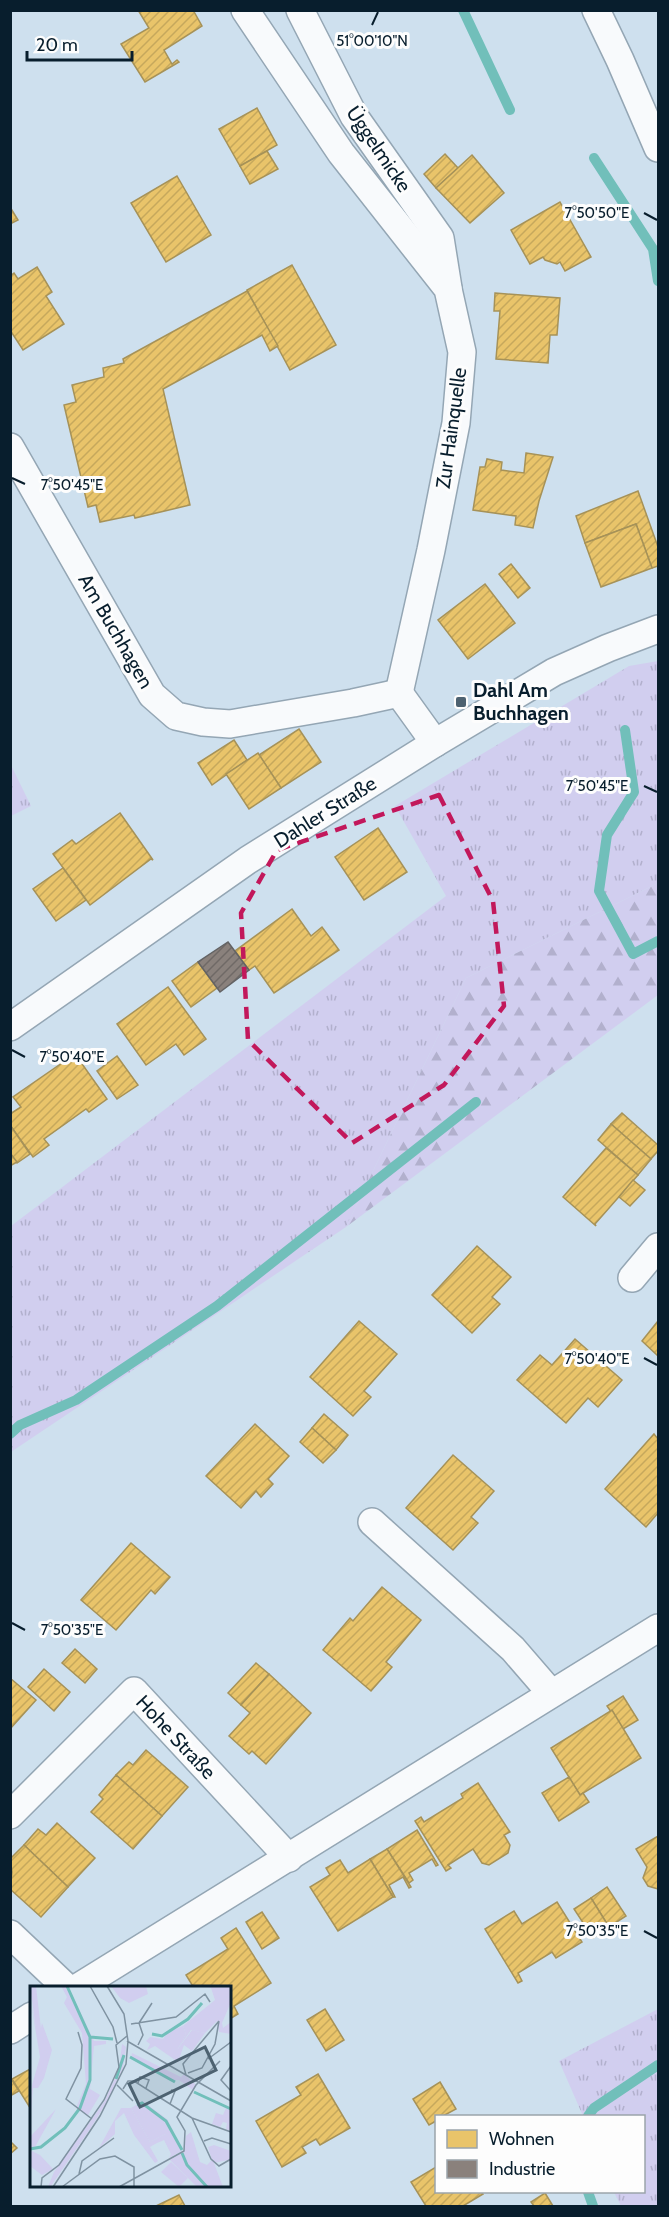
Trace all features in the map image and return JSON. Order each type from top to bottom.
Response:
[{"type":"street","name":"Zur Hainquelle","points":[[245,10],[341,153],[448,289],[462,352],[456,423],[399,693]]},
{"type":"street","name":"Üggelmicke","points":[[300,10],[354,116],[440,238],[448,289]]},
{"type":"street","points":[[596,10],[658,148]]},
{"type":"street","name":"Am Buchhagen","points":[[10,447],[152,695],[176,716],[203,722],[230,724],[399,693]]},
{"type":"street","name":"Dahler Straße","points":[[10,1027],[248,861],[435,743],[554,672],[658,629]]},
{"type":"street","points":[[399,693],[435,743]]},
{"type":"street","points":[[632,1278],[658,1247]]},
{"type":"street","points":[[372,1522],[513,1649],[551,1694]]},
{"type":"street","points":[[80,1986],[658,1628]]},
{"type":"street","name":"Hohe Straße","points":[[10,1815],[134,1690],[289,1858]]},
{"type":"street","points":[[10,1934],[65,1986]]},
{"type":"street","points":[[10,2030],[30,2017]]},
{"type":"highlighted area","points":[[439,795],[493,901],[504,1006],[444,1085],[352,1143],[248,1040],[241,913],[277,850]]},
{"type":"green space","points":[[658,661],[658,883],[466,978],[346,1227],[11,1452],[11,1226],[446,896],[395,806],[629,666]]},
{"type":"green space","points":[[10,763],[31,806],[11,816],[10,816]]},
{"type":"green space","points":[[658,883],[658,995],[346,1227],[466,978]]},
{"type":"green space","points":[[658,2009],[658,2206],[621,2206],[614,2193],[645,2193],[645,2115],[583,2115],[559,2061]]},
{"type":"building: Wohnen","points":[[138,10],[193,10],[202,26],[164,50],[172,64],[177,60],[179,62],[145,82],[121,44],[149,28]]},
{"type":"building: Wohnen","points":[[257,108],[277,145],[240,166],[219,129]]},
{"type":"building: Wohnen","points":[[267,151],[278,169],[250,184],[240,166]]},
{"type":"building: Wohnen","points":[[445,154],[458,168],[436,188],[424,174]]},
{"type":"building: Wohnen","points":[[472,155],[504,193],[470,223],[436,188]]},
{"type":"building: Wohnen","points":[[177,176],[211,235],[166,262],[131,203]]},
{"type":"building: Wohnen","points":[[560,202],[591,257],[565,271],[560,262],[557,264],[543,257],[530,264],[511,230]]},
{"type":"building: Wohnen","points":[[10,207],[18,220],[10,224]]},
{"type":"building: Wohnen","points":[[292,265],[336,345],[290,370],[247,290]]},
{"type":"building: Wohnen","points":[[37,267],[52,292],[46,296],[64,324],[23,350],[10,330],[10,276],[14,273],[18,279]]},
{"type":"building: Wohnen","points":[[247,291],[278,346],[270,351],[262,335],[163,389],[190,505],[135,518],[134,515],[100,522],[96,505],[88,507],[64,405],[76,402],[72,385],[104,377],[103,368],[124,363],[123,359]]},
{"type":"building: Wohnen","points":[[495,293],[560,298],[557,335],[550,335],[548,363],[496,359],[500,311],[494,311]]},
{"type":"building: Wohnen","points":[[526,453],[553,457],[533,528],[515,525],[516,516],[473,510],[480,467],[485,467],[487,459],[502,462],[501,470],[524,473]]},
{"type":"building: Wohnen","points":[[638,491],[658,547],[658,566],[652,568],[636,524],[585,543],[576,516]]},
{"type":"building: Wohnen","points":[[636,524],[652,568],[601,587],[585,543]]},
{"type":"building: Wohnen","points":[[511,564],[530,588],[518,598],[499,574]]},
{"type":"building: Wohnen","points":[[485,584],[515,623],[468,659],[438,620]]},
{"type":"building: Wohnen","points":[[299,729],[321,762],[281,788],[259,755]]},
{"type":"building: Wohnen","points":[[234,740],[247,760],[212,785],[198,763]]},
{"type":"building: Wohnen","points":[[258,753],[281,788],[249,809],[226,774]]},
{"type":"building: Wohnen","points":[[120,813],[153,860],[151,859],[90,905],[53,854],[72,840],[76,844]]},
{"type":"building: Wohnen","points":[[378,828],[407,872],[364,900],[335,857]]},
{"type":"building: Wohnen","points":[[63,868],[86,900],[56,921],[33,889]]},
{"type":"building: Wohnen","points":[[292,909],[311,936],[322,927],[339,950],[274,993],[255,966],[249,970],[235,951]]},
{"type":"building: Wohnen","points":[[198,962],[217,988],[191,1007],[172,981]]},
{"type":"building: Wohnen","points":[[168,987],[206,1039],[184,1055],[176,1044],[146,1065],[117,1024]]},
{"type":"building: Wohnen","points":[[75,1054],[107,1099],[89,1112],[86,1109],[44,1139],[49,1145],[33,1157],[10,1125],[10,1114],[21,1107],[13,1097]]},
{"type":"building: Wohnen","points":[[117,1056],[138,1085],[117,1099],[97,1071]]},
{"type":"building: Wohnen","points":[[622,1113],[658,1145],[658,1151],[651,1159],[611,1124]]},
{"type":"building: Wohnen","points":[[611,1124],[651,1159],[638,1175],[598,1140]]},
{"type":"building: Wohnen","points":[[10,1125],[30,1154],[17,1163],[10,1153]]},
{"type":"building: Wohnen","points":[[606,1148],[638,1175],[595,1224],[596,1226],[563,1197]]},
{"type":"building: Wohnen","points":[[10,1153],[17,1162],[10,1166]]},
{"type":"building: Wohnen","points":[[633,1180],[645,1190],[630,1206],[619,1197]]},
{"type":"building: Wohnen","points":[[477,1246],[511,1277],[492,1297],[500,1304],[472,1333],[432,1295]]},
{"type":"building: Wohnen","points":[[359,1321],[397,1354],[364,1391],[371,1397],[353,1416],[310,1377]]},
{"type":"building: Wohnen","points":[[658,1321],[658,1356],[642,1341]]},
{"type":"building: Wohnen","points":[[575,1339],[622,1380],[598,1407],[588,1398],[566,1423],[517,1380],[540,1355],[552,1365]]},
{"type":"building: Wohnen","points":[[324,1414],[348,1435],[336,1450],[312,1428]]},
{"type":"building: Wohnen","points":[[255,1424],[289,1456],[268,1479],[273,1484],[261,1497],[256,1491],[241,1508],[206,1476]]},
{"type":"building: Wohnen","points":[[312,1428],[336,1450],[323,1463],[300,1442]]},
{"type":"building: Wohnen","points":[[654,1434],[658,1439],[658,1513],[646,1527],[605,1489]]},
{"type":"building: Wohnen","points":[[453,1455],[494,1491],[471,1517],[478,1523],[453,1550],[406,1508]]},
{"type":"building: Wohnen","points":[[131,1543],[170,1577],[155,1594],[151,1590],[116,1630],[81,1600]]},
{"type":"building: Wohnen","points":[[382,1587],[421,1620],[386,1662],[392,1667],[371,1691],[323,1650],[350,1618],[353,1621]]},
{"type":"building: Wohnen","points":[[75,1649],[97,1669],[85,1683],[62,1663]]},
{"type":"building: Wohnen","points":[[256,1663],[269,1674],[241,1705],[228,1693]]},
{"type":"building: Wohnen","points":[[44,1669],[70,1692],[54,1711],[28,1687]]},
{"type":"building: Wohnen","points":[[269,1674],[311,1713],[266,1764],[252,1751],[249,1754],[229,1736],[250,1713],[241,1705]]},
{"type":"building: Wohnen","points":[[10,1678],[36,1700],[10,1729]]},
{"type":"building: Wohnen","points":[[623,1696],[638,1720],[623,1729],[607,1706]]},
{"type":"building: Wohnen","points":[[612,1710],[641,1758],[580,1795],[551,1748]]},
{"type":"building: Wohnen","points":[[146,1750],[188,1787],[162,1816],[116,1775],[129,1762],[133,1765]]},
{"type":"building: Wohnen","points":[[116,1775],[162,1816],[133,1849],[91,1812],[103,1799],[99,1795]]},
{"type":"building: Wohnen","points":[[569,1777],[580,1795],[583,1793],[589,1802],[559,1821],[542,1793]]},
{"type":"building: Wohnen","points":[[478,1783],[510,1832],[504,1835],[510,1845],[508,1853],[489,1865],[482,1863],[473,1849],[448,1865],[451,1868],[446,1871],[415,1821],[421,1817],[424,1822],[463,1798],[461,1794]]},
{"type":"building: Wohnen","points":[[57,1823],[95,1858],[68,1887],[24,1845],[38,1829],[46,1835]]},
{"type":"building: Wohnen","points":[[417,1830],[438,1865],[436,1866],[432,1859],[409,1873],[413,1880],[409,1883],[387,1849]]},
{"type":"building: Wohnen","points":[[658,1836],[658,1889],[648,1886],[643,1878],[647,1867],[636,1849]]},
{"type":"building: Wohnen","points":[[24,1845],[68,1887],[41,1917],[10,1889],[12,1872],[10,1859]]},
{"type":"building: Wohnen","points":[[387,1849],[411,1887],[409,1888],[403,1877],[389,1885],[395,1897],[370,1859]]},
{"type":"building: Wohnen","points":[[370,1859],[393,1897],[338,1931],[310,1887],[330,1875],[326,1868],[340,1860],[348,1873]]},
{"type":"building: Wohnen","points":[[607,1887],[626,1916],[609,1927],[591,1898]]},
{"type":"building: Wohnen","points":[[591,1898],[609,1927],[593,1938],[574,1909]]},
{"type":"building: Wohnen","points":[[557,1902],[582,1942],[556,1958],[552,1952],[518,1973],[522,1981],[518,1983],[485,1929],[514,1911],[522,1924]]},
{"type":"building: Wohnen","points":[[262,1912],[279,1938],[262,1949],[246,1922]]},
{"type":"building: Wohnen","points":[[236,1928],[271,1983],[234,2006],[238,2014],[231,2018],[231,1986],[193,1986],[186,1975],[228,1949],[221,1938]]},
{"type":"building: Wohnen","points":[[325,2009],[344,2040],[326,2051],[307,2020]]},
{"type":"building: Wohnen","points":[[30,2069],[30,2108],[12,2079]]},
{"type":"building: Wohnen","points":[[318,2074],[350,2128],[320,2145],[316,2139],[302,2147],[306,2153],[282,2167],[256,2121],[301,2095],[296,2087]]},
{"type":"building: Wohnen","points":[[10,2077],[19,2091],[10,2096]]},
{"type":"building: Wohnen","points":[[440,2082],[456,2109],[445,2115],[435,2115],[435,2122],[429,2125],[413,2099]]},
{"type":"building: Wohnen","points":[[10,2141],[17,2148],[10,2154]]},
{"type":"building: Wohnen","points":[[435,2168],[435,2193],[483,2194],[463,2206],[426,2206],[411,2182]]},
{"type":"building: Wohnen","points":[[545,2193],[553,2206],[534,2206],[531,2202]]},
{"type":"building: Wohnen","points":[[179,2195],[185,2206],[156,2206]]},
{"type":"building: Industrie","points":[[228,942],[249,970],[220,992],[198,962]]},
{"type":"waterway","points":[[463,10],[510,110]]},
{"type":"waterway","points":[[594,158],[653,249],[658,281]]},
{"type":"waterway","points":[[625,730],[634,792],[607,835],[599,891],[633,954],[658,941]]},
{"type":"waterway","points":[[10,1434],[20,1425],[76,1400],[217,1306],[476,1102]]},
{"type":"waterway","points":[[589,2115],[594,2108],[658,2065]]},
{"type":"waterway","points":[[588,2193],[593,2206]]},
{"type":"place","name":"Dahl Am Buchhagen","points":[[461,702]]}]
